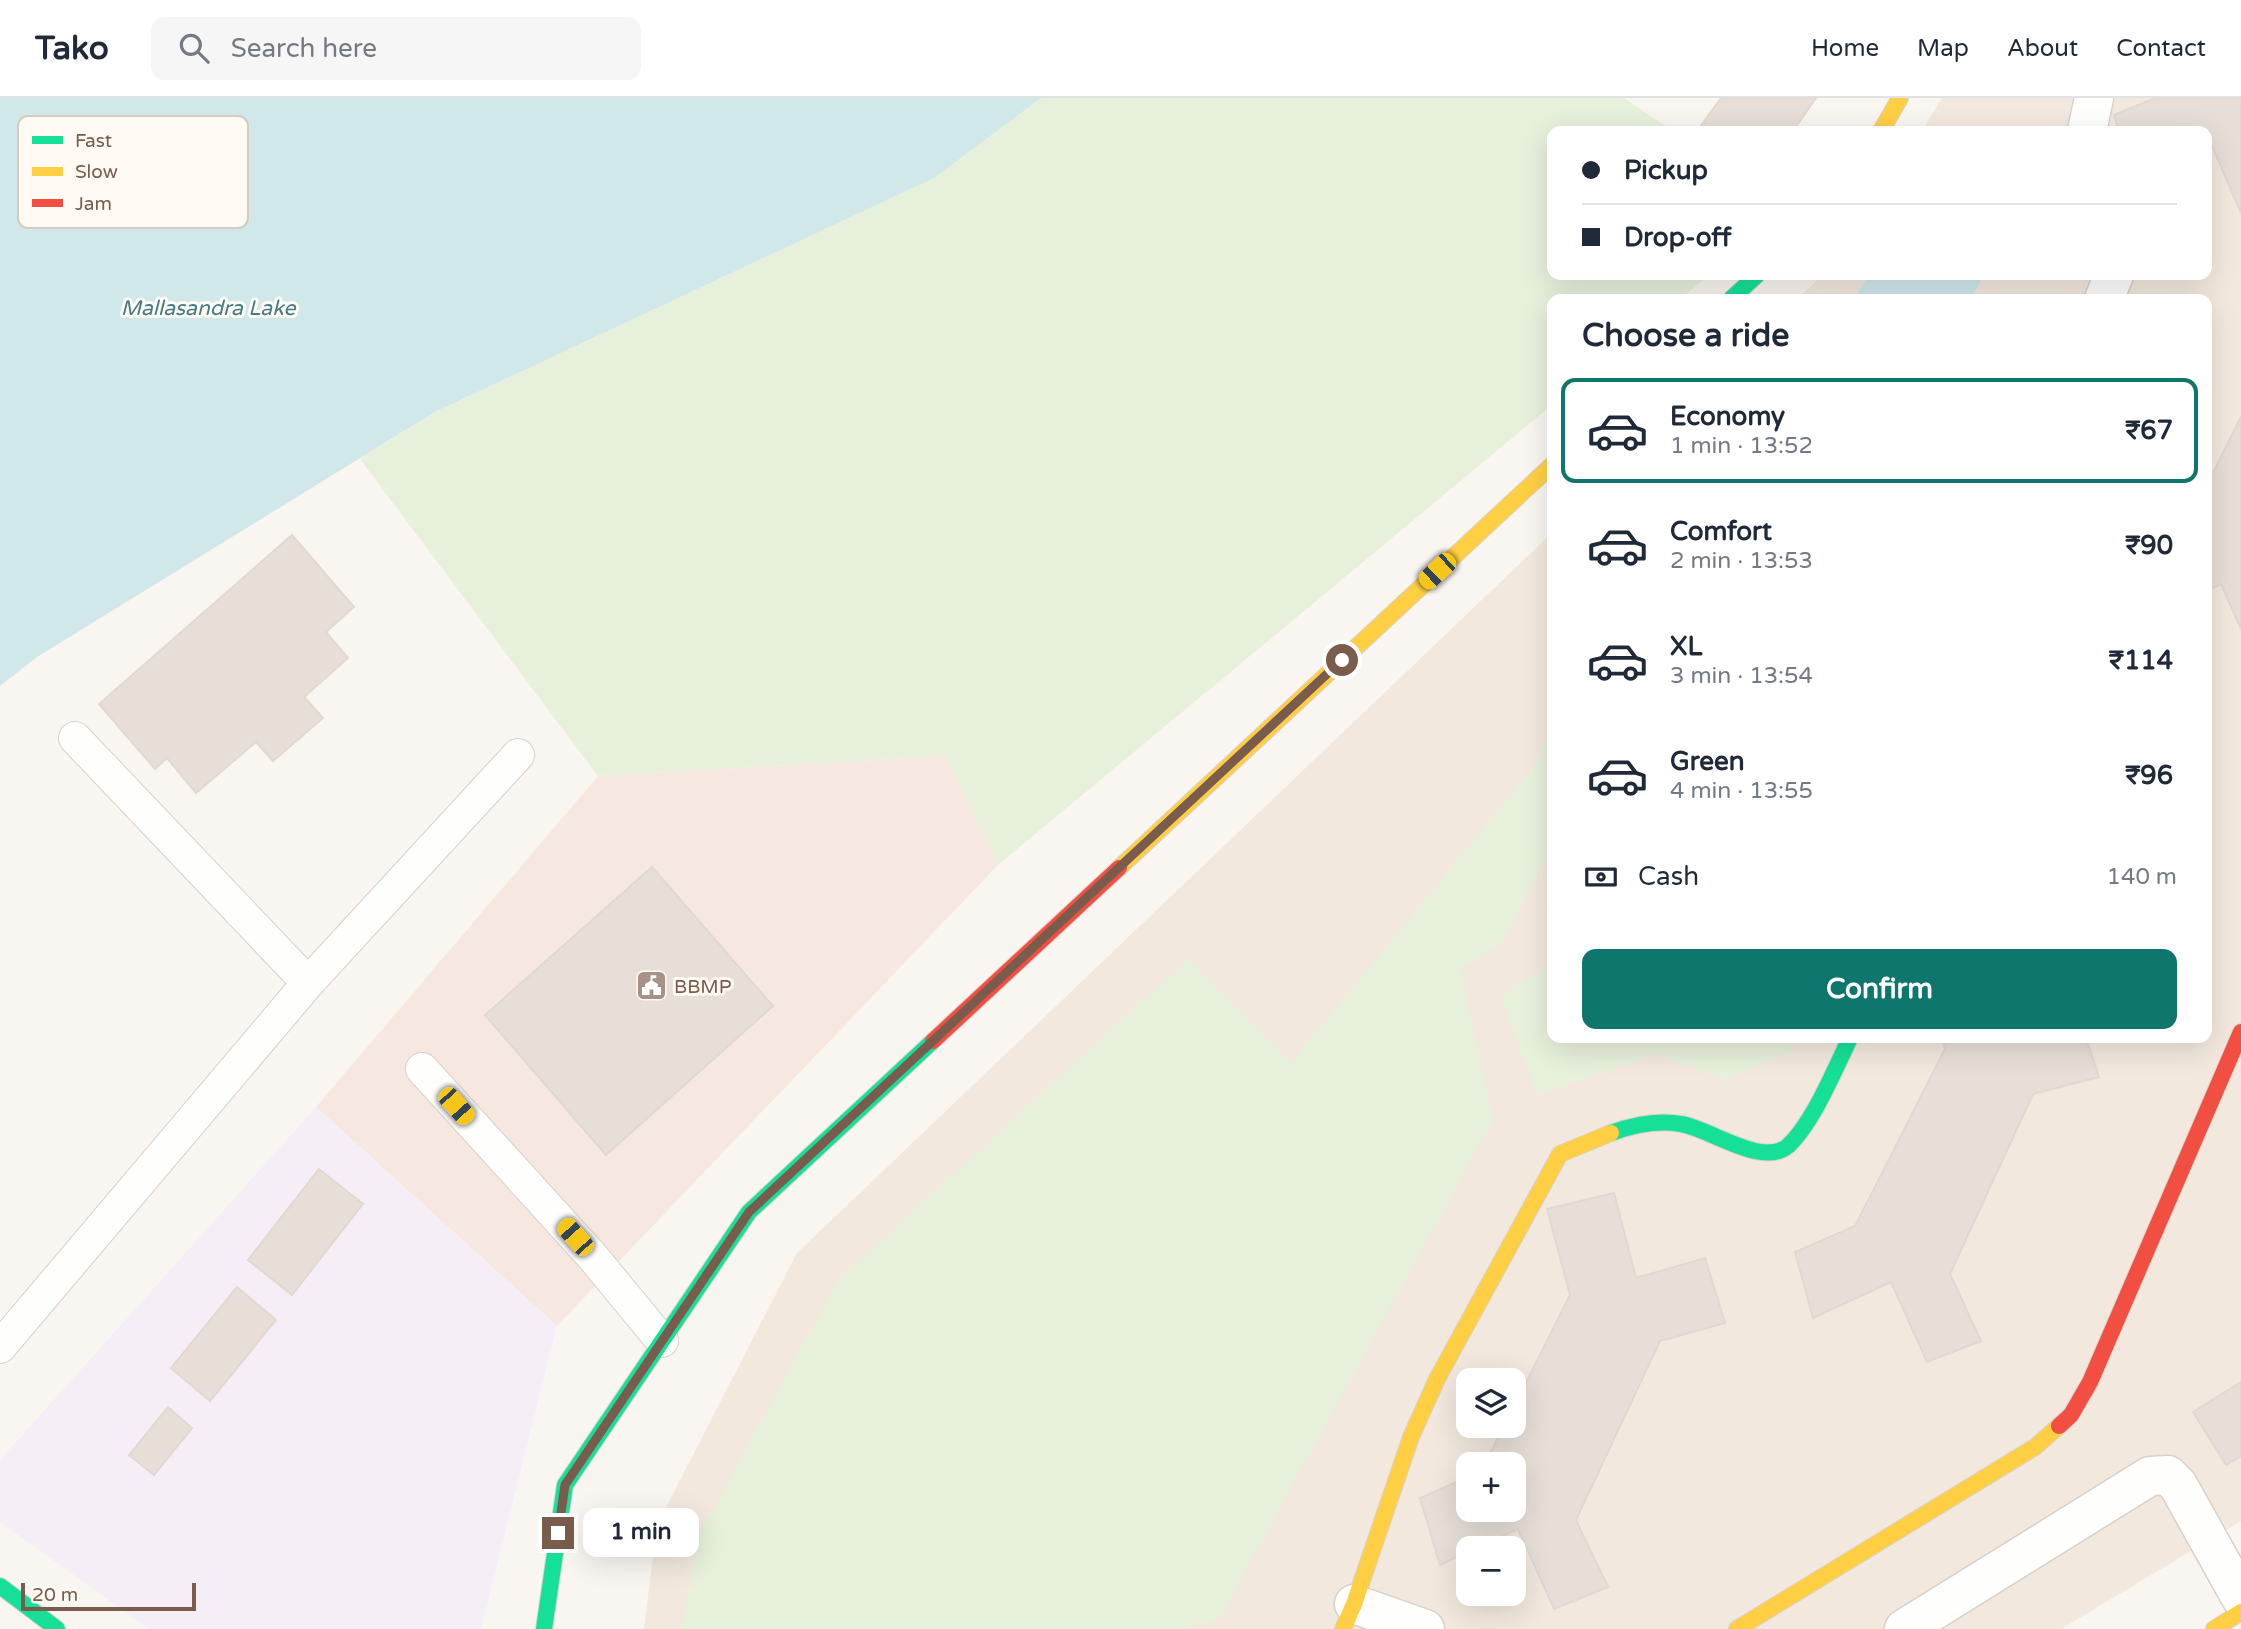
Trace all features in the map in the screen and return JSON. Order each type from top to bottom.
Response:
[{"type":"street","points":[[1884,126],[1900,98]]},
{"type":"street","points":[[2088,126],[2094,98]]},
{"type":"street","points":[[1736,294],[1752,280]]},
{"type":"street","points":[[544,1629],[565,1485],[749,1212],[1547,470]]},
{"type":"street","points":[[1737,1629],[2035,1447],[2071,1415],[2090,1382],[2241,1032]]},
{"type":"street","points":[[1425,1629],[1349,1617],[1411,1437],[1437,1380],[1560,1154],[1596,1136],[1658,1123],[1681,1123],[1761,1152],[1782,1151],[1799,1135],[1847,1043]]},
{"type":"street","points":[[1904,1629],[2150,1476],[2168,1475],[2178,1485],[2241,1598]]},
{"type":"street","points":[[0,1586],[57,1629]]},
{"type":"street","points":[[2214,1629],[2241,1612]]},
{"type":"lane","points":[[75,738],[309,983]]},
{"type":"lane","points":[[0,1347],[309,983],[519,755]]},
{"type":"lane","points":[[422,1069],[592,1256],[662,1341]]},
{"type":"shaded area","points":[[1942,98],[2241,98],[2241,1521],[2061,1629],[644,1629],[657,1525],[797,1253],[1547,538],[1547,1043],[2212,1043],[2212,294],[1802,294],[1818,280],[2212,280],[2212,126],[1925,126]]},
{"type":"shaded area","name":"BBMP","points":[[945,756],[998,865],[557,1326],[316,1107],[598,776]]},
{"type":"shaded area","points":[[316,1107],[557,1326],[481,1629],[149,1629],[0,1522],[0,1460]]},
{"type":"green space","points":[[1041,98],[1624,98],[1666,126],[1547,126],[1547,280],[1703,280],[1686,294],[1547,294],[1547,409],[998,865],[945,756],[598,776],[360,459],[435,412],[934,178]]},
{"type":"green space","points":[[1547,742],[1547,856],[1502,942],[1461,968],[1493,1120],[1219,1619],[1182,1629],[682,1629],[696,1541],[838,1280],[1188,959],[1291,1063],[1529,773]]},
{"type":"green space","points":[[1547,966],[1547,1043],[1790,1043],[1792,1051],[1725,1080],[1658,1054],[1537,1095],[1501,997]]},
{"type":"water","name":"Mallasandra Lake","points":[[0,98],[1041,98],[934,178],[435,412],[37,657],[0,686]]},
{"type":"water","points":[[1866,280],[1981,280],[1974,294],[1857,294]]},
{"type":"building","points":[[1721,98],[1816,98],[1796,126],[1701,126]]},
{"type":"building","points":[[2155,98],[2241,98],[2241,213],[2212,146],[2212,126],[2117,126],[2114,115]]},
{"type":"building","points":[[2241,417],[2241,629],[2221,584],[2212,588],[2212,475]]},
{"type":"building","points":[[292,535],[354,607],[326,632],[348,658],[304,697],[323,718],[273,761],[256,742],[196,793],[167,758],[155,769],[99,704]]},
{"type":"building","points":[[652,867],[773,1006],[606,1155],[485,1015]]},
{"type":"building","points":[[1943,1043],[2088,1043],[2099,1077],[2033,1094],[1950,1274],[1981,1341],[1927,1362],[1891,1282],[1813,1318],[1795,1252],[1855,1226],[1945,1049]]},
{"type":"building","points":[[319,1169],[363,1204],[292,1295],[248,1260]]},
{"type":"building","points":[[1614,1193],[1636,1278],[1705,1258],[1725,1323],[1660,1341],[1576,1520],[1608,1587],[1554,1609],[1526,1547],[1526,1536],[1521,1536],[1518,1529],[1503,1536],[1456,1536],[1456,1558],[1440,1565],[1420,1498],[1456,1482],[1456,1522],[1526,1522],[1526,1452],[1491,1452],[1498,1438],[1526,1438],[1526,1383],[1570,1295],[1547,1209]]},
{"type":"building","points":[[237,1287],[276,1320],[210,1401],[171,1368]]},
{"type":"building","points":[[2241,1382],[2241,1456],[2226,1465],[2193,1412]]},
{"type":"building","points":[[168,1407],[192,1428],[154,1475],[129,1455]]},
{"type":"traffic: fast","points":[[1736,294],[1752,280]]},
{"type":"traffic: fast","points":[[544,1629],[565,1485],[749,1212],[933,1041]]},
{"type":"traffic: fast","points":[[1611,1133],[1646,1124],[1681,1124],[1750,1150],[1777,1152],[1788,1146],[1806,1124],[1848,1043]]},
{"type":"traffic: fast","points":[[0,1586],[57,1629]]},
{"type":"traffic: slow","points":[[1884,126],[1900,98]]},
{"type":"traffic: slow","points":[[1119,868],[1547,470]]},
{"type":"traffic: slow","points":[[1343,1629],[1411,1437],[1437,1379],[1560,1154],[1611,1133]]},
{"type":"traffic: slow","points":[[1737,1629],[2035,1447],[2059,1426]]},
{"type":"traffic: slow","points":[[2214,1629],[2241,1612]]},
{"type":"traffic: jam","points":[[933,1041],[1119,868]]},
{"type":"traffic: jam","points":[[2059,1426],[2071,1415],[2090,1382],[2241,1032]]},
{"type":"place","name":"BBMP","points":[[651,986]]},
{"type":"route","points":[[558,1533],[565,1485],[749,1212],[1342,660]]}]
